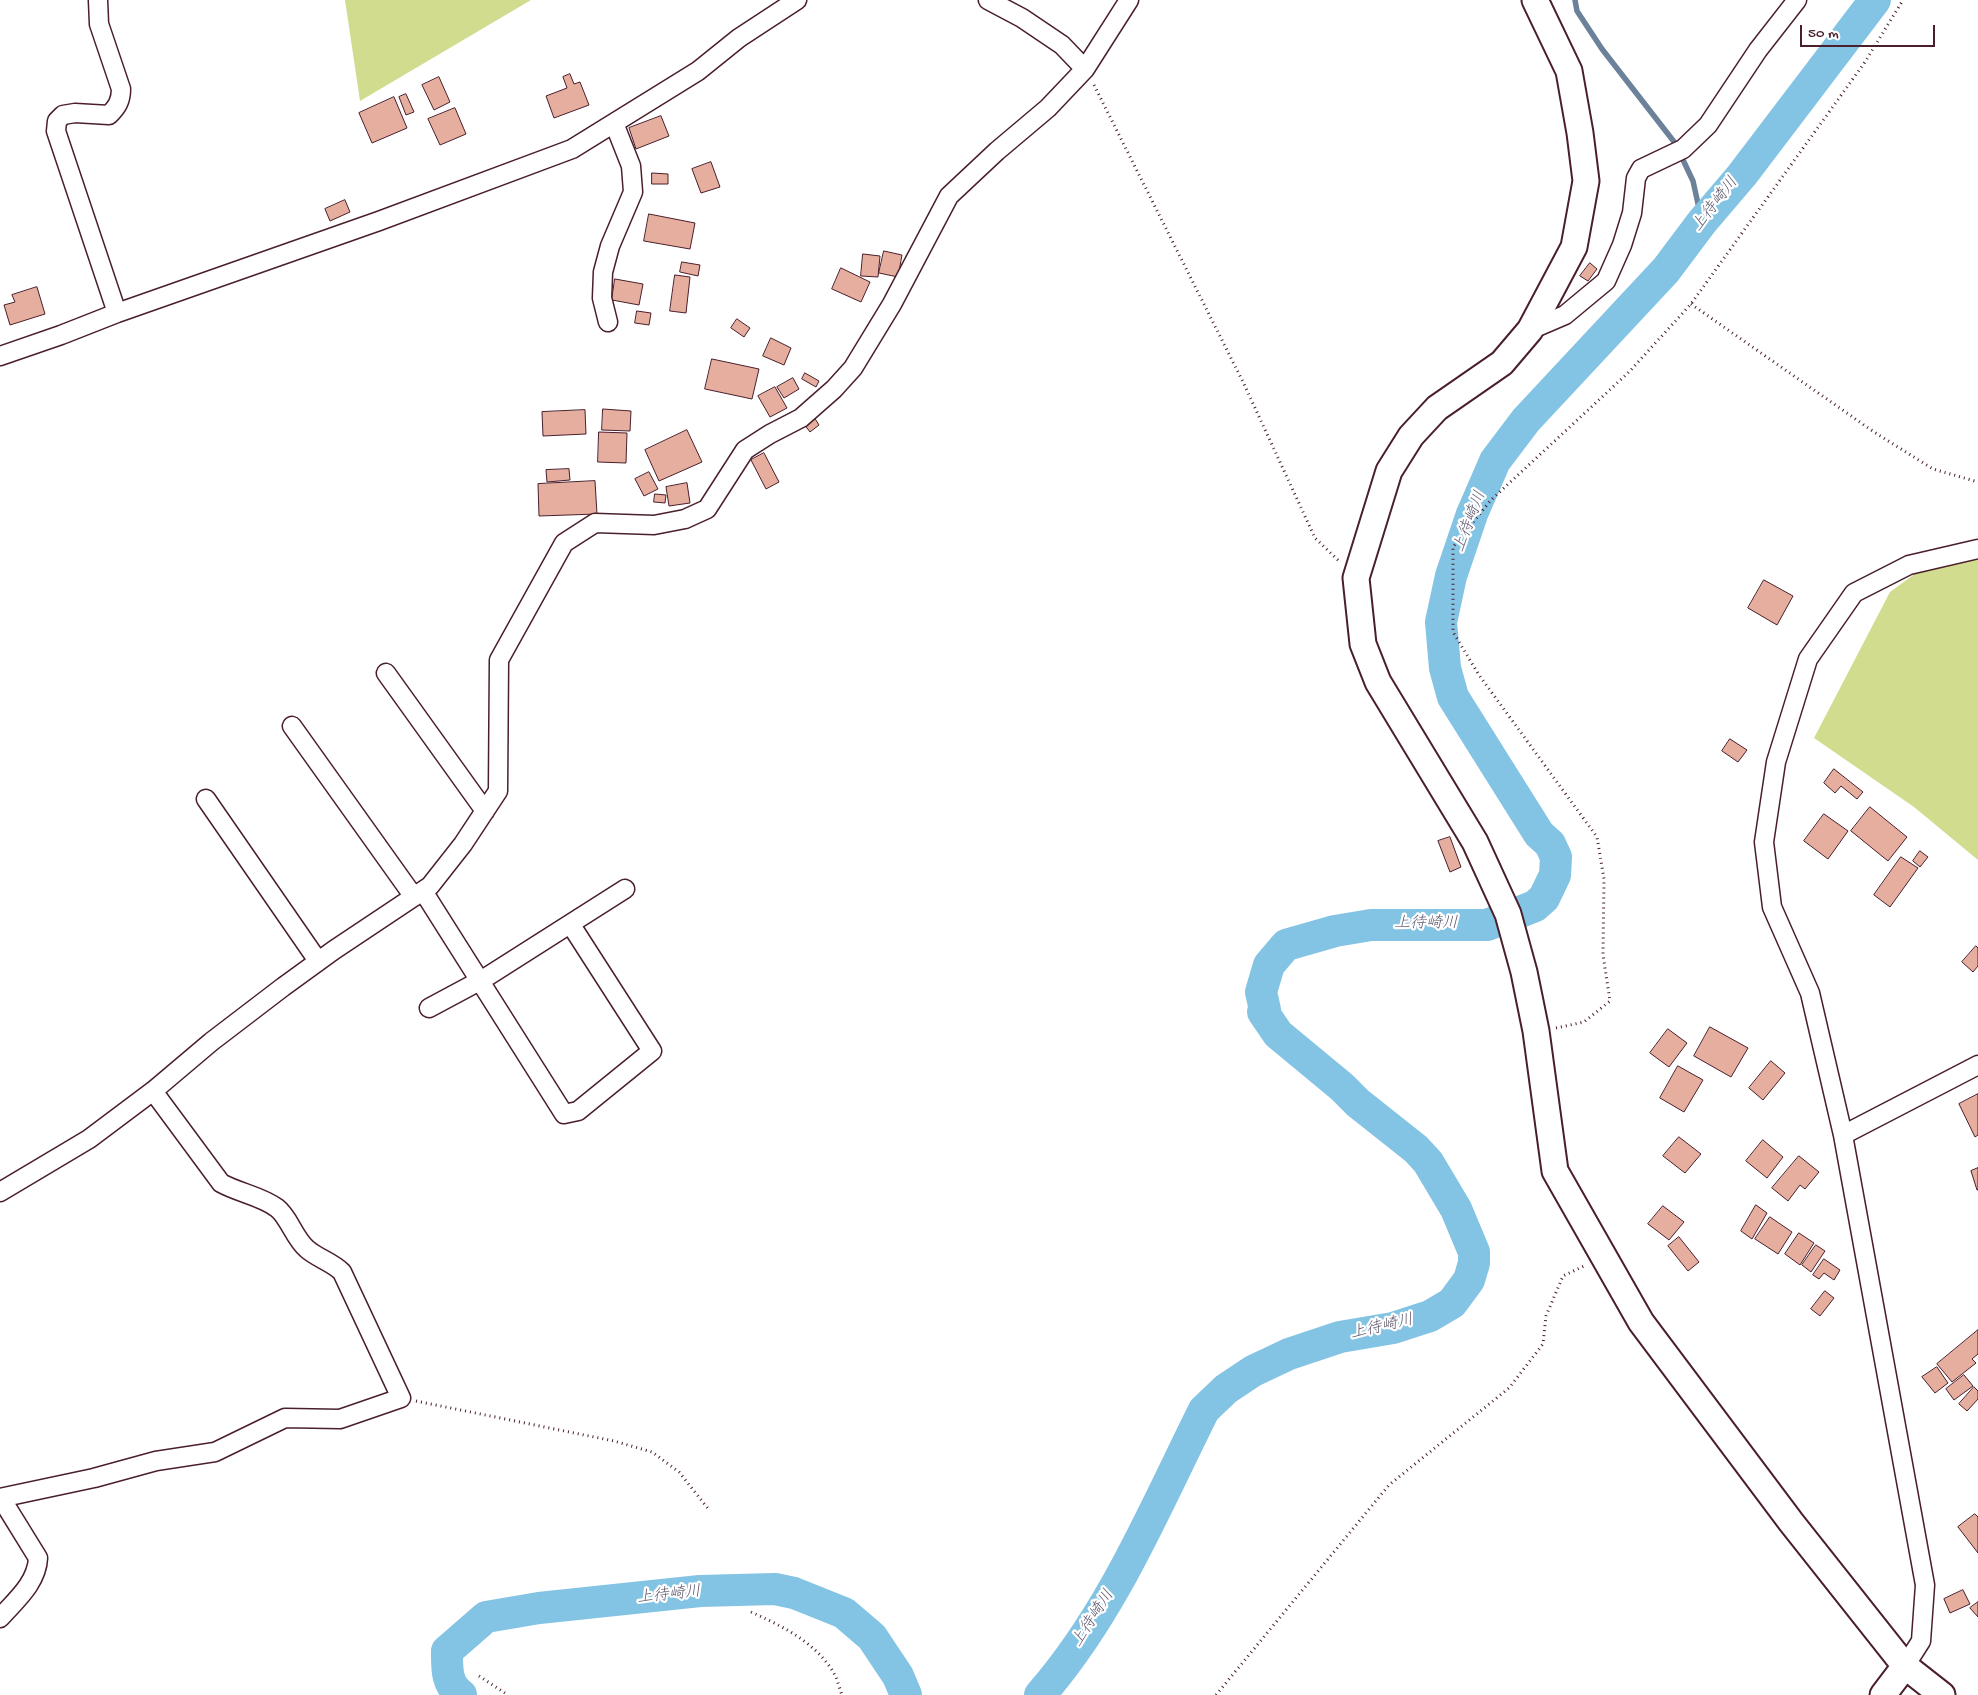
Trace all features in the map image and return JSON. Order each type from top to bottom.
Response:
[{"type":"street","points":[[98,0],[99,24],[121,89],[121,99],[109,115],[63,114],[57,121],[56,131],[116,313]]},
{"type":"street","points":[[0,356],[61,335],[116,313],[379,221],[572,149],[698,70],[739,38],[797,0]]},
{"type":"street","points":[[988,0],[1022,18],[1054,40],[1086,69]]},
{"type":"street","points":[[0,1192],[89,1139],[153,1091],[211,1042],[318,961],[430,886],[464,844],[498,792],[499,660],[564,543],[595,523],[654,525],[685,519],[707,509],[745,450],[801,418],[834,389],[853,368],[892,304],[949,196],[997,151],[1048,108],[1086,69],[1129,0]]},
{"type":"street","points":[[1535,0],[1569,71],[1580,133],[1586,181],[1574,247],[1530,330],[1502,363],[1437,408],[1411,436],[1389,471],[1356,578],[1363,644],[1378,682],[1475,842],[1508,914],[1524,972],[1536,1031],[1555,1171],[1642,1322],[1791,1522],[1905,1666],[1942,1695]]},
{"type":"street","points":[[1530,330],[1565,315],[1606,281],[1622,246],[1632,213],[1636,178],[1642,170],[1684,148],[1708,125],[1758,50],[1797,0]]},
{"type":"street","points":[[608,322],[602,298],[603,272],[610,246],[633,192],[631,166],[614,123]]},
{"type":"street","points":[[1883,1695],[1921,1641],[1925,1585],[1843,1135],[1810,993],[1772,907],[1764,842],[1776,762],[1808,659],[1854,593],[1909,566],[1978,549]]},
{"type":"street","points":[[386,673],[485,811]]},
{"type":"street","points":[[292,726],[418,894],[480,981],[564,1114],[578,1111],[652,1051],[570,925]]},
{"type":"street","points":[[206,799],[318,961]]},
{"type":"street","points":[[429,1008],[480,981],[625,889]]},
{"type":"street","points":[[1843,1135],[1978,1065]]},
{"type":"street","points":[[0,1618],[28,1586],[37,1568],[38,1558],[1,1498],[94,1478],[156,1461],[214,1452],[285,1418],[340,1419],[401,1398],[342,1272],[336,1266],[307,1249],[294,1234],[280,1209],[269,1202],[221,1183],[153,1091]]},
{"type":"path","points":[[1536,1031],[1584,1022],[1610,1001],[1603,955],[1604,879],[1598,837],[1479,675],[1453,632],[1453,547],[1491,500],[1629,372],[1691,304],[1864,62],[1903,0]]},
{"type":"path","points":[[1086,69],[1244,384],[1315,538],[1356,578]]},
{"type":"path","points":[[1691,304],[1874,432],[1933,470],[1978,482]]},
{"type":"path","points":[[1216,1695],[1388,1485],[1510,1388],[1543,1344],[1546,1316],[1564,1276],[1603,1257]]},
{"type":"path","points":[[401,1398],[614,1441],[652,1452],[679,1472],[710,1511]]},
{"type":"path","points":[[751,1612],[783,1626],[814,1648],[833,1671],[842,1695]]},
{"type":"path","points":[[479,1676],[508,1695]]},
{"type":"green space","points":[[345,0],[531,0],[360,101]]},
{"type":"green space","points":[[1954,545],[1978,545],[1978,860],[1914,807],[1814,738],[1890,592]]},
{"type":"building","points":[[570,74],[574,84],[580,82],[589,105],[554,118],[546,96],[567,88],[563,77]]},
{"type":"building","points":[[439,77],[450,102],[434,110],[422,85]]},
{"type":"building","points":[[406,94],[414,112],[406,115],[399,97]]},
{"type":"building","points":[[394,97],[407,128],[372,143],[359,113]]},
{"type":"building","points":[[455,108],[466,134],[440,145],[428,119]]},
{"type":"building","points":[[661,116],[669,136],[636,149],[629,128]]},
{"type":"building","points":[[711,162],[720,187],[701,193],[692,169]]},
{"type":"building","points":[[652,173],[668,174],[668,184],[652,184]]},
{"type":"building","points":[[345,200],[350,212],[330,221],[325,209]]},
{"type":"building","points":[[649,214],[695,223],[690,249],[644,241]]},
{"type":"building","points":[[884,251],[902,255],[898,277],[879,273]]},
{"type":"building","points":[[863,254],[880,256],[878,277],[861,276]]},
{"type":"building","points":[[682,262],[700,265],[698,276],[680,272]]},
{"type":"building","points":[[1590,263],[1597,269],[1588,281],[1580,276]]},
{"type":"building","points":[[841,268],[870,282],[861,302],[832,289]]},
{"type":"building","points":[[675,275],[690,277],[686,313],[670,311]]},
{"type":"building","points":[[615,279],[643,284],[639,305],[612,300]]},
{"type":"building","points":[[37,287],[45,314],[10,325],[4,305],[15,302],[12,295]]},
{"type":"building","points":[[637,311],[651,313],[649,325],[635,323]]},
{"type":"building","points":[[737,319],[750,328],[744,337],[731,328]]},
{"type":"building","points":[[771,338],[791,348],[784,365],[763,356]]},
{"type":"building","points":[[712,359],[759,369],[752,399],[705,389]]},
{"type":"building","points":[[805,373],[819,381],[816,387],[802,379]]},
{"type":"building","points":[[793,378],[799,389],[784,398],[777,387]]},
{"type":"building","points":[[775,387],[787,408],[770,417],[758,396]]},
{"type":"building","points":[[603,409],[631,411],[630,431],[602,430]]},
{"type":"building","points":[[585,410],[586,434],[543,436],[542,412]]},
{"type":"building","points":[[814,417],[819,425],[810,432],[804,424]]},
{"type":"building","points":[[687,430],[702,462],[659,481],[645,450]]},
{"type":"building","points":[[599,432],[627,433],[626,463],[598,462]]},
{"type":"building","points":[[764,453],[779,482],[766,489],[751,460]]},
{"type":"building","points":[[569,469],[570,480],[547,482],[546,470]]},
{"type":"building","points":[[649,472],[658,489],[644,496],[635,479]]},
{"type":"building","points":[[595,481],[597,514],[539,516],[538,484]]},
{"type":"building","points":[[687,483],[690,503],[669,506],[666,487]]},
{"type":"building","points":[[655,494],[666,495],[665,503],[654,502]]},
{"type":"building","points":[[1764,580],[1793,596],[1777,625],[1748,608]]},
{"type":"building","points":[[1730,739],[1747,750],[1738,762],[1722,751]]},
{"type":"building","points":[[1834,769],[1863,792],[1857,799],[1841,786],[1835,793],[1824,783]]},
{"type":"building","points":[[1870,807],[1907,837],[1888,861],[1851,831]]},
{"type":"building","points":[[1824,814],[1848,831],[1828,859],[1804,841]]},
{"type":"building","points":[[1450,837],[1461,867],[1450,872],[1438,841]]},
{"type":"building","points":[[1920,851],[1928,857],[1920,867],[1913,861]]},
{"type":"building","points":[[1901,857],[1918,868],[1890,907],[1874,895]]},
{"type":"building","points":[[1976,946],[1978,948],[1978,966],[1973,972],[1962,962]]},
{"type":"building","points":[[1710,1027],[1748,1048],[1731,1077],[1694,1056]]},
{"type":"building","points":[[1668,1029],[1687,1043],[1669,1067],[1650,1053]]},
{"type":"building","points":[[1771,1061],[1785,1073],[1763,1100],[1749,1088]]},
{"type":"building","points":[[1678,1066],[1703,1080],[1684,1112],[1660,1098]]},
{"type":"building","points":[[1978,1094],[1978,1135],[1975,1137],[1959,1104]]},
{"type":"building","points":[[1679,1137],[1701,1154],[1685,1173],[1663,1156]]},
{"type":"building","points":[[1763,1140],[1783,1157],[1767,1178],[1746,1161]]},
{"type":"building","points":[[1799,1156],[1819,1172],[1805,1189],[1800,1185],[1788,1201],[1772,1188]]},
{"type":"building","points":[[1978,1168],[1978,1190],[1977,1190],[1971,1171]]},
{"type":"building","points":[[1756,1205],[1767,1213],[1752,1239],[1741,1231]]},
{"type":"building","points":[[1663,1206],[1684,1222],[1669,1240],[1648,1224]]},
{"type":"building","points":[[1770,1217],[1792,1232],[1778,1254],[1755,1239]]},
{"type":"building","points":[[1799,1233],[1814,1243],[1800,1265],[1785,1254]]},
{"type":"building","points":[[1679,1237],[1699,1262],[1688,1271],[1668,1246]]},
{"type":"building","points":[[1816,1245],[1825,1251],[1811,1272],[1802,1265]]},
{"type":"building","points":[[1824,1259],[1840,1270],[1834,1280],[1824,1273],[1819,1279],[1813,1275]]},
{"type":"building","points":[[1825,1291],[1834,1298],[1820,1316],[1811,1309]]},
{"type":"building","points":[[1978,1330],[1978,1354],[1972,1359],[1976,1363],[1952,1382],[1937,1364]]},
{"type":"building","points":[[1937,1367],[1948,1383],[1935,1393],[1922,1377]]},
{"type":"building","points":[[1964,1375],[1973,1386],[1954,1400],[1946,1389]]},
{"type":"building","points":[[1974,1387],[1978,1391],[1978,1399],[1967,1411],[1959,1404]]},
{"type":"building","points":[[1975,1514],[1978,1517],[1978,1553],[1958,1527]]},
{"type":"building","points":[[1963,1590],[1970,1604],[1950,1613],[1944,1599]]},
{"type":"building","points":[[1978,1602],[1978,1617],[1970,1608]]},
{"type":"waterway","points":[[1575,0],[1577,11],[1602,49],[1675,143],[1693,181],[1702,222]]},
{"type":"waterway","name":"上待崎川","points":[[1040,1695],[1066,1663],[1111,1595],[1150,1522],[1204,1410],[1226,1389],[1253,1371],[1289,1354],[1340,1337],[1393,1328],[1430,1316],[1452,1303],[1469,1280],[1474,1263],[1474,1252],[1456,1209],[1428,1162],[1416,1149],[1358,1103],[1342,1087],[1278,1034],[1263,1012],[1265,1010],[1261,992],[1269,965],[1286,945],[1335,931],[1371,925],[1487,925],[1535,906],[1544,898],[1555,875],[1556,857],[1550,844],[1539,834],[1453,697],[1445,668],[1441,622],[1451,576],[1472,514],[1495,461],[1526,420],[1666,270],[1702,222],[1742,175],[1875,0]]},
{"type":"waterway","name":"上待崎川","points":[[461,1695],[452,1686],[450,1681],[447,1669],[447,1651],[486,1617],[539,1608],[700,1591],[775,1589],[794,1593],[844,1613],[872,1637],[898,1676],[906,1695]]}]
